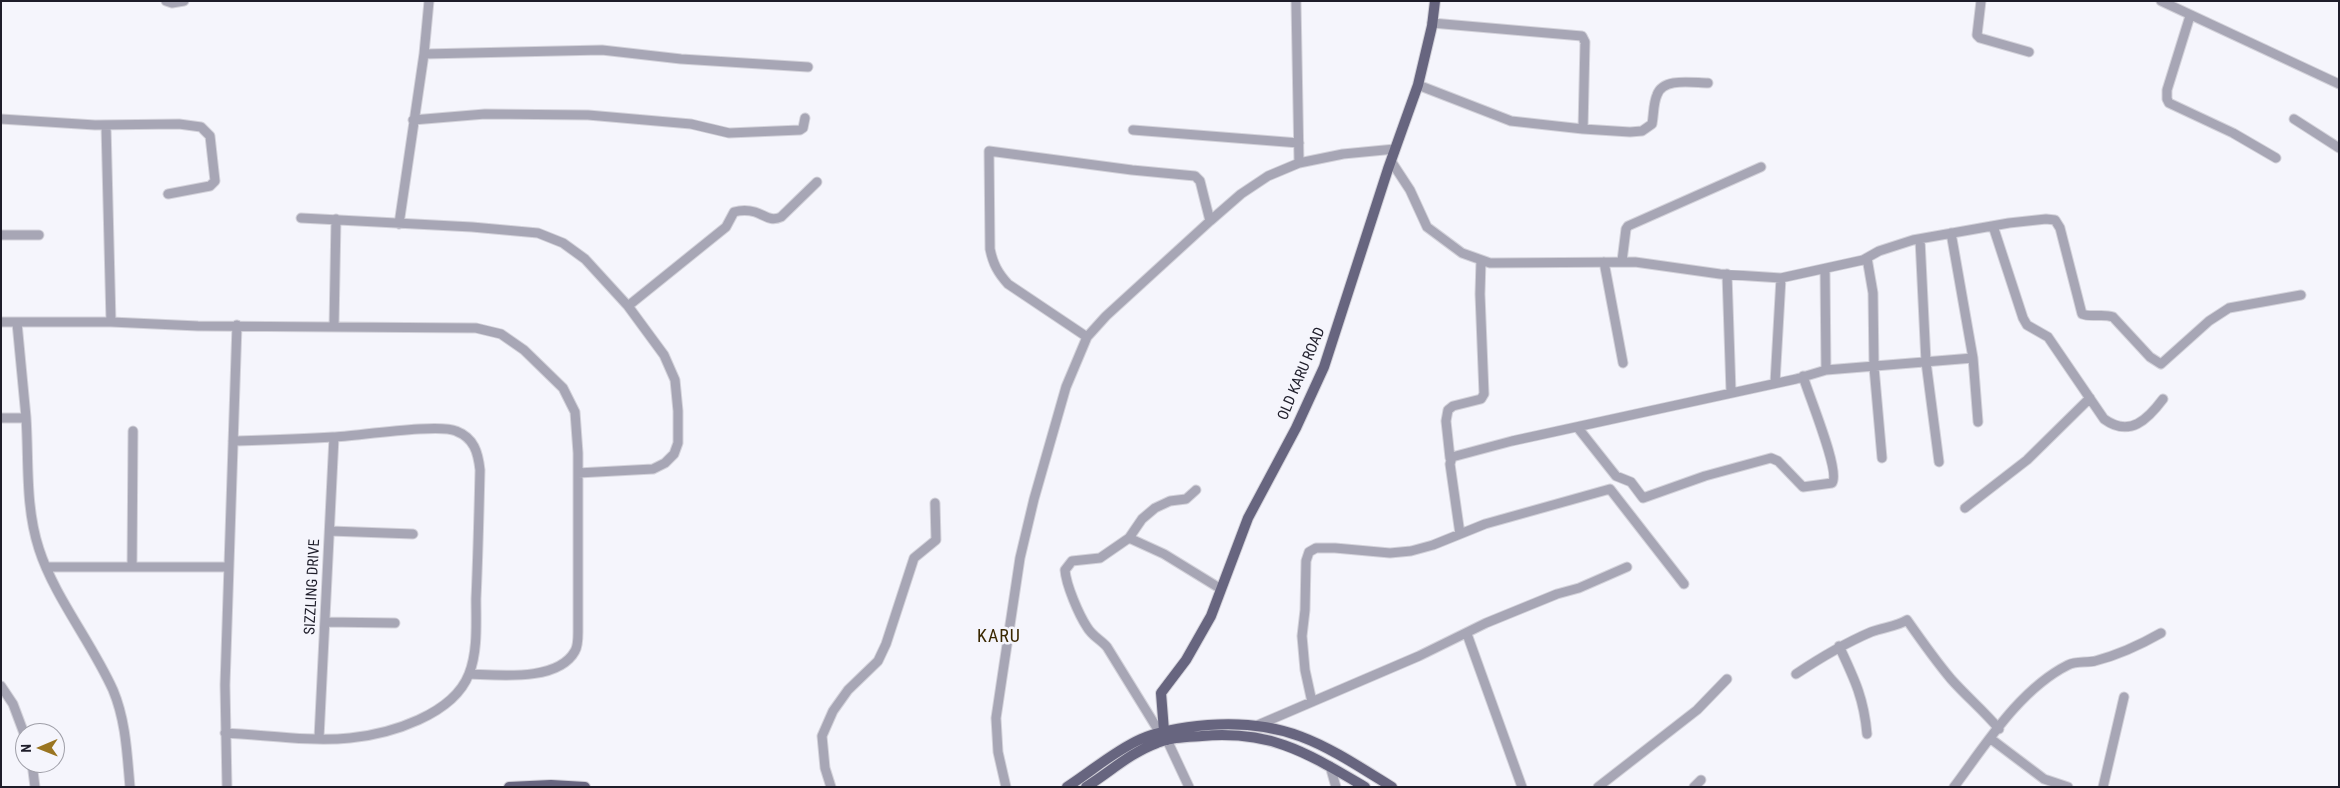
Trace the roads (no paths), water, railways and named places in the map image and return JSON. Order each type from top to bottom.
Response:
[{"type":"main road","name":"OLD KARU ROAD","points":[[1163,734],[1161,693],[1186,660],[1210,616],[1248,518],[1296,428],[1324,367],[1395,149],[1418,85],[1435,1]]},
{"type":"main road","points":[[1067,787],[1117,752],[1141,739],[1184,727],[1234,723],[1276,728],[1301,736],[1350,761],[1392,787]]},
{"type":"main road","points":[[1086,787],[1163,734],[1252,737],[1272,740],[1303,751],[1365,787]]},
{"type":"main road","points":[[509,787],[551,785],[585,787]]},
{"type":"street","points":[[166,1],[172,3],[184,1]]},
{"type":"street","points":[[399,224],[430,1]]},
{"type":"street","points":[[1296,1],[1299,163]]},
{"type":"street","points":[[1981,1],[1977,35],[1980,38],[2029,52]]},
{"type":"street","points":[[2161,1],[2339,84]]},
{"type":"street","points":[[2190,16],[2167,90],[2167,99],[2174,106],[2233,133],[2276,158]]},
{"type":"street","points":[[1432,23],[1582,36],[1585,42],[1583,129]]},
{"type":"street","points":[[424,54],[602,50],[681,59],[808,67]]},
{"type":"street","points":[[1418,85],[1512,121],[1583,129],[1642,131],[1652,124],[1657,95],[1665,86],[1672,84],[1708,83]]},
{"type":"street","points":[[413,120],[485,114],[588,115],[691,124],[730,133],[748,134],[766,131],[800,130],[804,128],[805,118]]},
{"type":"street","points":[[1,119],[106,125],[179,124],[194,125],[207,131],[211,142],[215,181],[210,186],[168,194]]},
{"type":"street","points":[[2294,119],[2339,148]]},
{"type":"street","points":[[106,125],[111,322]]},
{"type":"street","points":[[1133,130],[1299,143]]},
{"type":"street","points":[[1006,787],[998,752],[996,718],[1020,558],[1034,498],[1066,387],[1087,337],[1106,316],[1210,221],[1241,194],[1268,176],[1299,163],[1343,154],[1395,149]]},
{"type":"street","points":[[1087,337],[1008,284],[999,274],[992,261],[990,250],[989,151],[1132,170],[1195,176],[1200,181],[1210,221]]},
{"type":"street","points":[[1391,161],[1410,190],[1427,228],[1462,253],[1490,263],[1622,261],[1684,267],[1727,274],[1781,278],[1825,270],[1867,258],[1879,251],[1920,239],[1993,226],[2046,219],[2055,220],[2060,228],[2082,314],[2088,316],[2105,314],[2112,317],[2150,358],[2161,364],[2209,321],[2229,308],[2301,295]]},
{"type":"street","points":[[1622,261],[1628,226],[1761,167]]},
{"type":"street","points":[[628,306],[726,226],[734,212],[755,212],[775,220],[781,217],[816,182]]},
{"type":"street","points":[[301,218],[472,227],[538,233],[551,236],[585,259],[628,306],[664,355],[674,380],[678,411],[678,443],[674,454],[666,463],[653,469],[578,473]]},
{"type":"street","points":[[334,326],[336,219]]},
{"type":"street","points":[[1993,226],[2023,318],[2028,324],[2048,336],[2104,419],[2113,426],[2130,426],[2150,416],[2164,399]]},
{"type":"street","points":[[1951,233],[1973,358],[1978,422]]},
{"type":"street","points":[[1,235],[39,235]]},
{"type":"street","points":[[1920,239],[1926,362],[1939,462]]},
{"type":"street","points":[[1867,258],[1873,293],[1874,367],[1882,458]]},
{"type":"street","points":[[1460,534],[1446,421],[1448,410],[1453,406],[1481,398],[1484,394],[1480,294],[1482,260]]},
{"type":"street","points":[[1604,262],[1623,363]]},
{"type":"street","points":[[1825,270],[1826,370]]},
{"type":"street","points":[[1727,274],[1730,392]]},
{"type":"street","points":[[1775,383],[1781,278]]},
{"type":"street","points":[[1,322],[111,322],[198,326],[476,328],[501,334],[524,350],[563,388],[575,412],[578,473],[578,632],[576,650],[565,663],[546,672],[522,675],[469,674]]},
{"type":"street","points":[[16,323],[26,418],[31,516],[46,567],[96,656],[113,691],[124,724],[130,787]]},
{"type":"street","points":[[227,787],[225,733],[237,325]]},
{"type":"street","points":[[1450,458],[1512,440],[1578,428],[1826,370],[1973,358]]},
{"type":"street","points":[[1578,428],[1616,476],[1631,482],[1643,498],[1705,476],[1772,458],[1778,461],[1803,487],[1832,484],[1835,476],[1825,436],[1816,418],[1803,376]]},
{"type":"street","points":[[1965,508],[2027,460],[2090,398]]},
{"type":"street","points":[[1,418],[26,418]]},
{"type":"street","points":[[225,733],[319,738],[358,737],[382,732],[415,721],[441,709],[457,693],[469,674],[475,643],[480,470],[478,453],[470,438],[454,430],[435,429],[334,437],[233,441]]},
{"type":"street","points":[[132,567],[133,430]]},
{"type":"street","name":"SIZZLING DRIVE","points":[[319,738],[334,437]]},
{"type":"street","points":[[1312,702],[1305,670],[1302,636],[1306,610],[1306,561],[1309,552],[1316,548],[1399,553],[1433,545],[1485,524],[1611,489],[1684,584]]},
{"type":"street","points":[[1189,787],[1163,734],[1107,647],[1097,640],[1086,627],[1066,575],[1066,566],[1072,561],[1100,558],[1129,538],[1142,520],[1155,508],[1170,500],[1186,499],[1196,490]]},
{"type":"street","points":[[831,787],[825,768],[822,736],[833,711],[848,690],[878,661],[886,644],[914,558],[936,540],[935,502]]},
{"type":"street","points":[[330,531],[413,534]]},
{"type":"street","points":[[1129,538],[1164,554],[1221,589]]},
{"type":"street","points":[[46,567],[229,567]]},
{"type":"street","points":[[1258,725],[1468,634],[1502,616],[1557,594],[1579,588],[1627,567]]},
{"type":"street","points":[[1796,674],[1839,646],[1874,631],[1897,626],[1907,620],[1929,652],[1999,729]]},
{"type":"street","points":[[325,622],[395,624]]},
{"type":"street","points":[[1954,787],[2018,703],[2048,676],[2071,664],[2108,658],[2144,644],[2162,633]]},
{"type":"street","points":[[1468,634],[1522,787]]},
{"type":"street","points":[[1839,646],[1858,686],[1864,707],[1867,734]]},
{"type":"street","points":[[1598,787],[1696,710],[1727,679]]},
{"type":"street","points":[[1,686],[13,704],[20,723]]},
{"type":"street","points":[[2103,787],[2124,697]]},
{"type":"street","points":[[1991,739],[2044,779],[2068,787]]},
{"type":"street","points":[[1330,766],[1336,787]]},
{"type":"street","points":[[33,773],[35,787]]},
{"type":"district","name":"KARU","points":[[999,637]]}]
